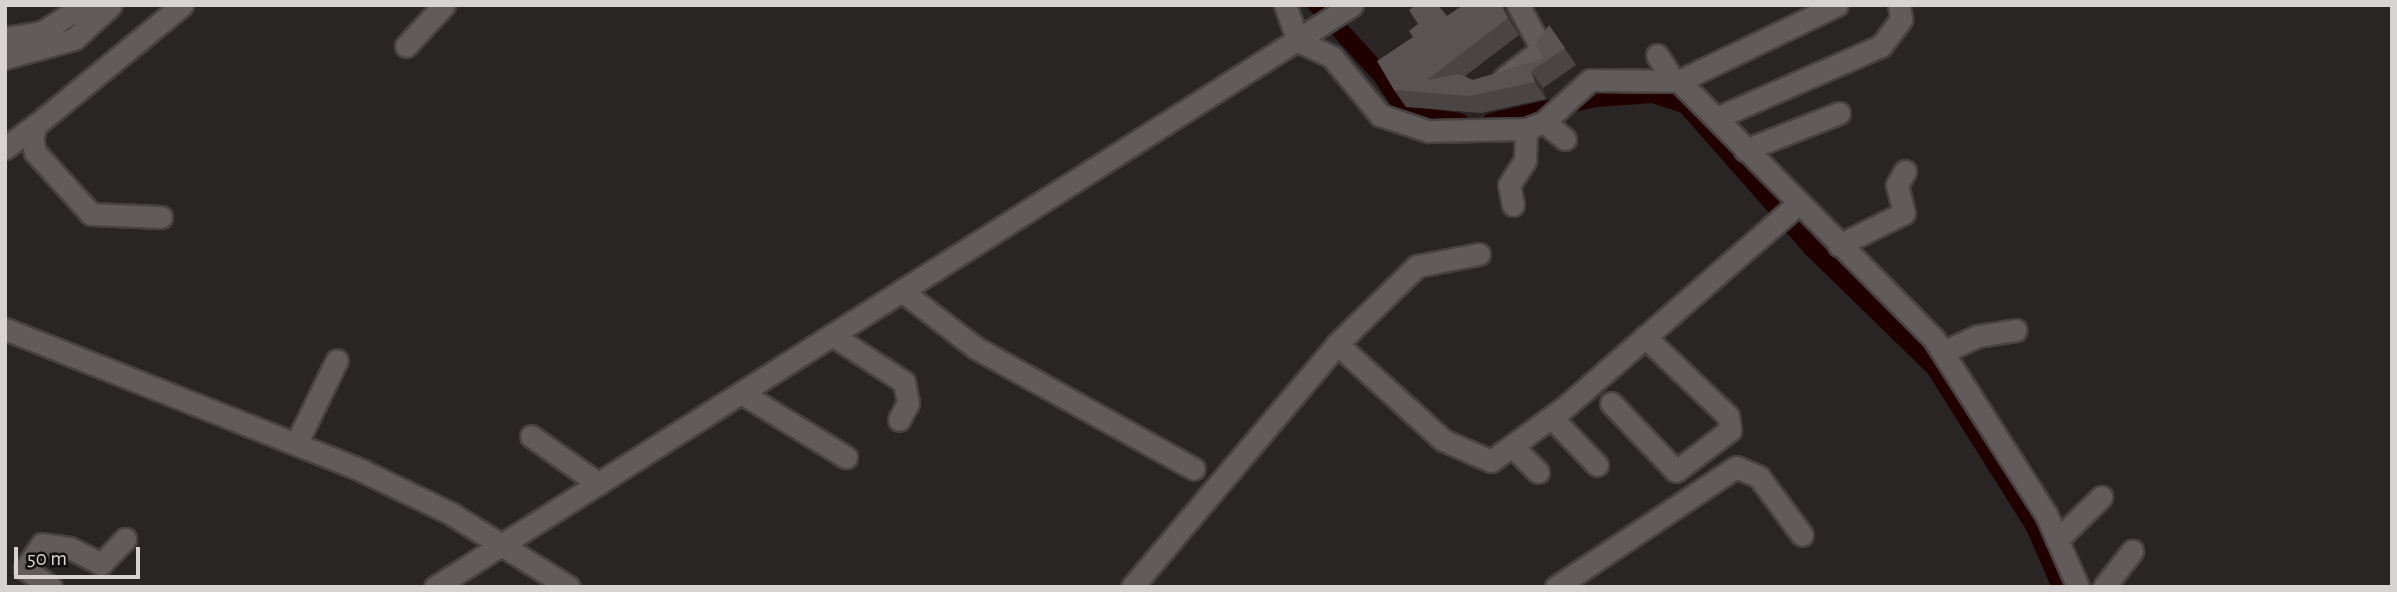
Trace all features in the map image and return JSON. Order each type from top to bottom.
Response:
[{"type":"street","points":[[5,38],[42,33],[85,5]]},
{"type":"street","points":[[5,58],[74,39],[111,5]]},
{"type":"street","points":[[5,148],[183,5]]},
{"type":"street","points":[[406,46],[444,5]]},
{"type":"street","points":[[1285,5],[1305,36],[1332,57],[1380,115],[1396,124],[1446,134],[1548,115]]},
{"type":"street","points":[[1481,84],[1506,77],[1542,50],[1518,5]]},
{"type":"street","points":[[1513,205],[1509,186],[1548,115],[1590,80],[1676,80],[1838,5]]},
{"type":"street","points":[[1716,118],[1881,46],[1901,19],[1899,5]]},
{"type":"street","points":[[435,587],[1348,8]]},
{"type":"street","points":[[1657,55],[1676,80],[1745,150],[1788,214],[1839,245],[1910,311],[1943,352],[2057,540],[2078,587]]},
{"type":"street","points":[[1745,150],[1839,113]]},
{"type":"street","points":[[1548,115],[1565,139]]},
{"type":"street","points":[[36,125],[35,152],[77,204],[91,214],[161,216]]},
{"type":"street","points":[[1839,245],[1905,213],[1897,185],[1905,171]]},
{"type":"street","points":[[1337,344],[1443,440],[1491,461],[1514,448],[1552,418],[1788,214]]},
{"type":"street","points":[[1132,587],[1337,344],[1417,265],[1479,254]]},
{"type":"street","points":[[902,291],[976,348],[1195,469]]},
{"type":"street","points":[[5,330],[296,444],[450,513],[569,587]]},
{"type":"street","points":[[1943,352],[1978,336],[2016,330]]},
{"type":"street","points":[[832,335],[904,382],[908,403],[899,420]]},
{"type":"street","points":[[1611,403],[1676,471],[1730,430],[1727,416],[1645,337]]},
{"type":"street","points":[[296,444],[337,360]]},
{"type":"street","points":[[743,394],[846,457]]},
{"type":"street","points":[[1552,418],[1597,465]]},
{"type":"street","points":[[531,436],[599,484]]},
{"type":"street","points":[[1514,448],[1538,472]]},
{"type":"street","points":[[1556,587],[1736,467],[1759,477],[1802,535]]},
{"type":"street","points":[[2057,540],[2101,497]]},
{"type":"street","points":[[51,587],[25,569],[42,544],[70,548],[101,564],[125,539]]},
{"type":"street","points":[[2104,587],[2132,551]]},
{"type":"building","points":[[1416,5],[1438,5],[1447,16],[1463,5],[1501,5],[1508,18],[1427,80],[1458,74],[1473,80],[1544,59],[1535,45],[1549,25],[1565,48],[1531,71],[1535,82],[1469,96],[1394,90],[1377,61],[1413,37],[1409,31],[1418,24],[1409,10]]},
{"type":"waterway","points":[[1317,5],[1382,76],[1408,115],[1460,122]]},
{"type":"waterway","points":[[1491,122],[1595,98],[1653,94],[1686,105],[1812,248],[1935,368],[2035,527],[2061,587]]}]
